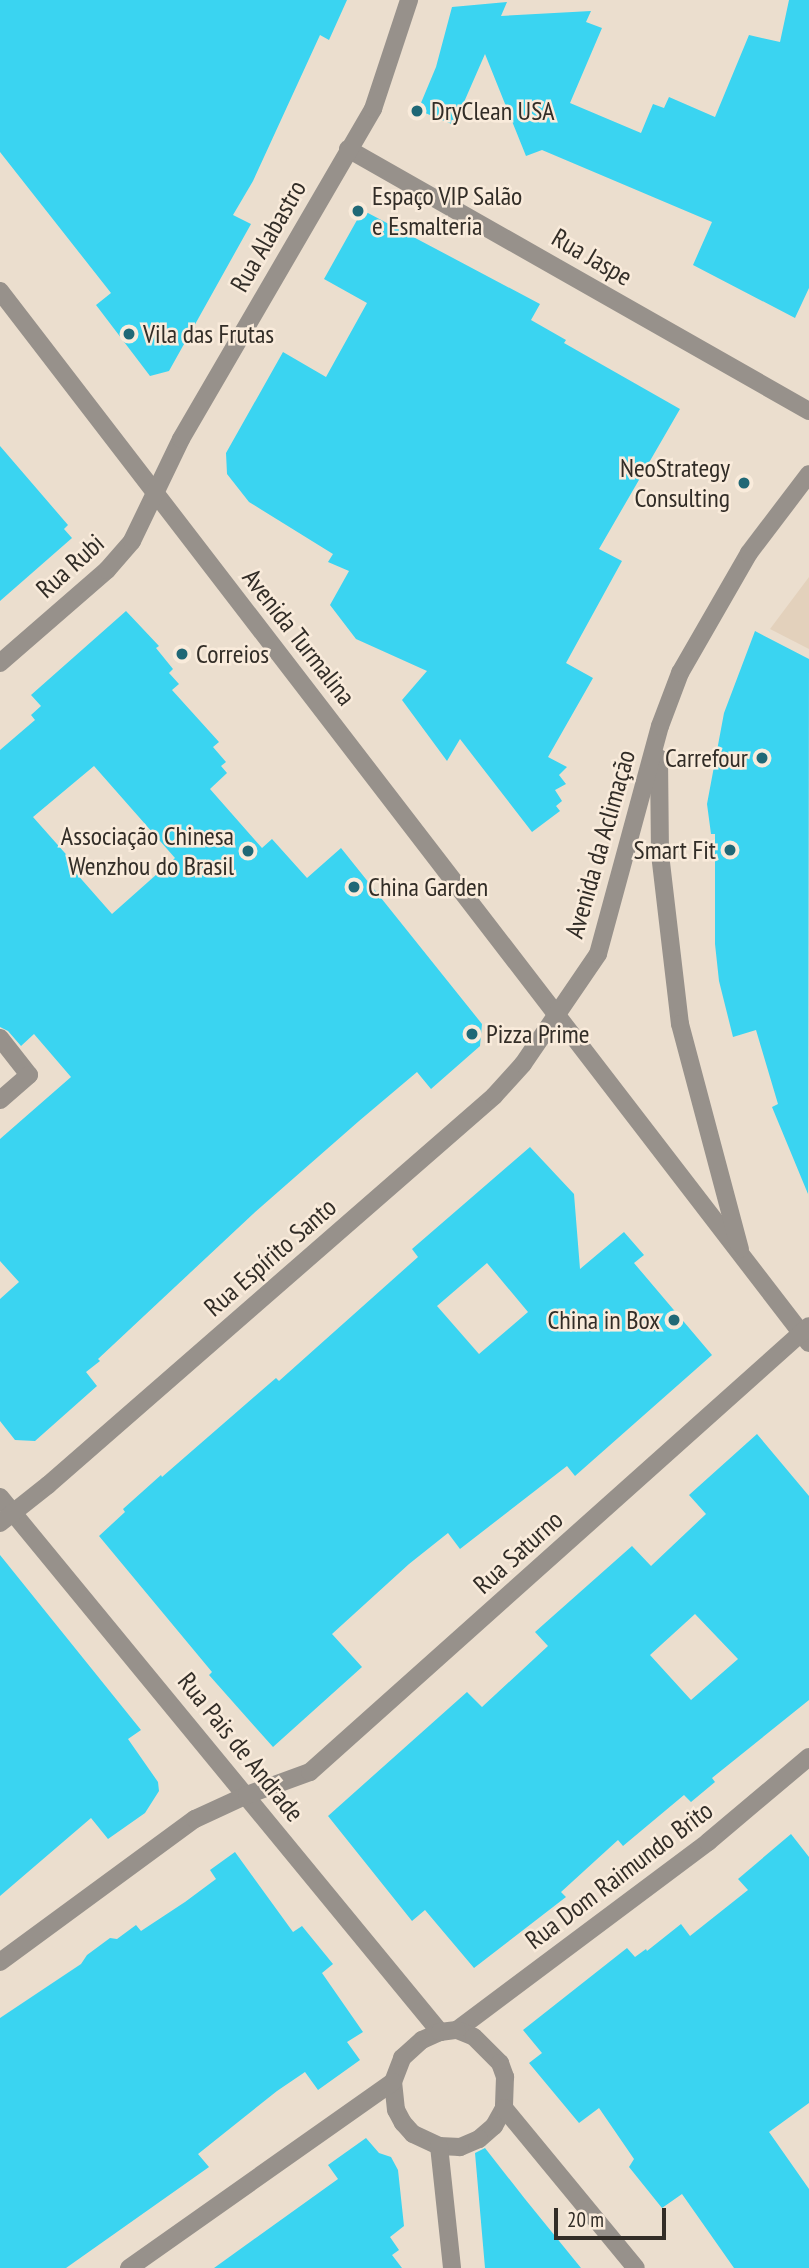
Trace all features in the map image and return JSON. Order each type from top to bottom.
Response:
[{"type":"street","name":"Rua Alabastro","points":[[154,491],[181,439],[373,108],[409,0]]},
{"type":"street","name":"Rua Jaspe","points":[[348,149],[809,411]]},
{"type":"street","name":"Avenida Turmalina","points":[[0,291],[558,1015]]},
{"type":"street","name":"Avenida da Aclimação","points":[[558,1015],[598,954],[660,726],[680,673],[749,553],[809,474]]},
{"type":"street","name":"Rua Rubi","points":[[0,663],[124,552],[154,491]]},
{"type":"street","points":[[660,726],[660,854],[671,971],[680,1024],[743,1259]]},
{"type":"street","points":[[558,1015],[743,1259],[806,1334]]},
{"type":"street","name":"Rua Espírito Santo","points":[[7,1518],[494,1096],[523,1064],[558,1015]]},
{"type":"street","points":[[0,1038],[29,1075],[0,1100]]},
{"type":"street","name":"Rua Saturno","points":[[0,1962],[200,1816],[310,1772],[806,1334]]},
{"type":"street","name":"Rua Pais de Andrade","points":[[0,1497],[7,1518],[448,2031]]},
{"type":"street","name":"Rua Dom Raimundo Brito","points":[[448,2031],[708,1842],[809,1757]]},
{"type":"street","points":[[448,2031],[474,2037],[500,2063],[505,2077],[504,2108],[494,2126],[479,2139],[460,2147],[439,2146],[413,2134],[396,2110],[393,2082],[402,2058],[422,2040],[448,2031]]},
{"type":"street","points":[[129,2268],[393,2082]]},
{"type":"street","points":[[504,2108],[636,2268]]},
{"type":"street","points":[[439,2146],[452,2268]]},
{"type":"shaded area","points":[[809,577],[809,649],[770,629]]},
{"type":"building","points":[[0,0],[347,0],[329,40],[320,35],[253,181],[233,215],[251,224],[169,371],[150,376],[96,305],[111,293],[0,152]]},
{"type":"building","points":[[789,0],[809,0],[809,288],[795,318],[693,265],[712,222],[542,150],[526,156],[485,54],[454,125],[418,110],[436,67],[452,7],[507,2],[501,16],[591,11],[586,22],[602,28],[570,103],[641,133],[653,104],[664,108],[669,97],[715,117],[749,35],[780,42]]},
{"type":"building","points":[[368,213],[540,304],[531,320],[566,340],[564,343],[680,409],[599,549],[622,561],[566,663],[593,678],[548,757],[567,767],[559,775],[566,784],[555,790],[562,801],[556,806],[560,811],[532,832],[460,739],[447,761],[402,700],[427,671],[356,639],[330,605],[349,571],[328,562],[333,554],[249,502],[227,474],[226,453],[283,352],[326,377],[367,303],[324,279],[357,220]]},
{"type":"building","points":[[0,446],[68,525],[64,529],[72,538],[0,601]]},
{"type":"building","points":[[126,611],[159,646],[156,648],[173,669],[169,673],[179,684],[172,690],[219,742],[213,747],[226,762],[221,766],[227,773],[210,789],[262,848],[272,839],[307,878],[341,848],[482,1024],[480,1046],[431,1089],[417,1072],[253,1214],[98,1359],[100,1361],[86,1372],[97,1386],[35,1441],[15,1440],[0,1421],[0,1299],[19,1282],[0,1261],[0,1139],[71,1077],[34,1034],[21,1046],[8,1031],[0,1027],[0,750],[35,720],[31,715],[41,706],[31,695]],"holes":[[[94,766],[175,858],[112,914],[68,864],[72,861],[33,817]]]},
{"type":"building","points":[[755,631],[809,659],[808,1194],[772,1107],[778,1104],[756,1030],[733,1037],[719,981],[715,944],[715,834],[711,834],[707,804],[724,713]]},
{"type":"building","points":[[530,1147],[574,1194],[580,1269],[624,1232],[644,1255],[634,1263],[712,1355],[575,1476],[567,1466],[460,1549],[448,1533],[409,1564],[332,1634],[362,1667],[273,1747],[209,1675],[212,1672],[99,1536],[125,1512],[123,1509],[161,1475],[162,1477],[276,1378],[279,1381],[418,1257],[412,1249]],"holes":[[[487,1263],[528,1312],[479,1354],[437,1306]]]},
{"type":"building","points":[[757,1434],[809,1496],[809,1700],[712,1778],[715,1782],[691,1802],[684,1795],[623,1846],[618,1840],[561,1892],[566,1897],[474,1968],[425,1910],[412,1921],[328,1816],[467,1692],[482,1707],[548,1646],[535,1632],[632,1546],[651,1566],[706,1514],[689,1495]],"holes":[[[695,1614],[738,1659],[691,1700],[650,1655]]]},
{"type":"building","points":[[0,1555],[141,1730],[128,1739],[158,1782],[159,1791],[145,1813],[108,1839],[91,1818],[0,1896]]},
{"type":"building","points":[[791,1834],[809,1857],[809,2103],[769,2132],[809,2189],[809,2268],[734,2268],[682,2194],[662,2208],[629,2167],[634,2159],[599,2108],[579,2123],[529,2063],[542,2053],[523,2030],[627,1948],[635,1957],[646,1949],[647,1951],[681,1924],[690,1936],[748,1890],[738,1879]]},
{"type":"building","points":[[235,1852],[293,1932],[302,1926],[333,1964],[322,1973],[363,2032],[347,2042],[360,2060],[318,2090],[305,2072],[277,2091],[198,2154],[209,2167],[66,2268],[0,2268],[0,2018],[81,1964],[87,1955],[110,1938],[117,1939],[136,1925],[141,1931],[185,1902],[216,1879],[210,1870]]},
{"type":"building","points":[[366,2138],[379,2153],[391,2157],[398,2170],[404,2226],[390,2237],[399,2250],[392,2255],[402,2268],[214,2268],[338,2179],[328,2165]]},
{"type":"building","points":[[485,2148],[581,2268],[485,2268],[475,2153]]},
{"type":"place","name":"DryClean USA","points":[[417,111]]},
{"type":"place","name":"Espaço VIP Salão e Esmalteria","points":[[358,211]]},
{"type":"place","name":"Vila das Frutas","points":[[129,334]]},
{"type":"place","name":"NeoStrategy Consulting","points":[[744,483]]},
{"type":"place","name":"Correios","points":[[182,654]]},
{"type":"place","name":"Carrefour","points":[[762,758]]},
{"type":"place","name":"Smart Fit","points":[[730,850]]},
{"type":"place","name":"Associação Chinesa Wenzhou do Brasil","points":[[248,851]]},
{"type":"place","name":"China Garden","points":[[354,887]]},
{"type":"place","name":"Pizza Prime","points":[[472,1034]]},
{"type":"place","name":"China in Box","points":[[674,1320]]}]
